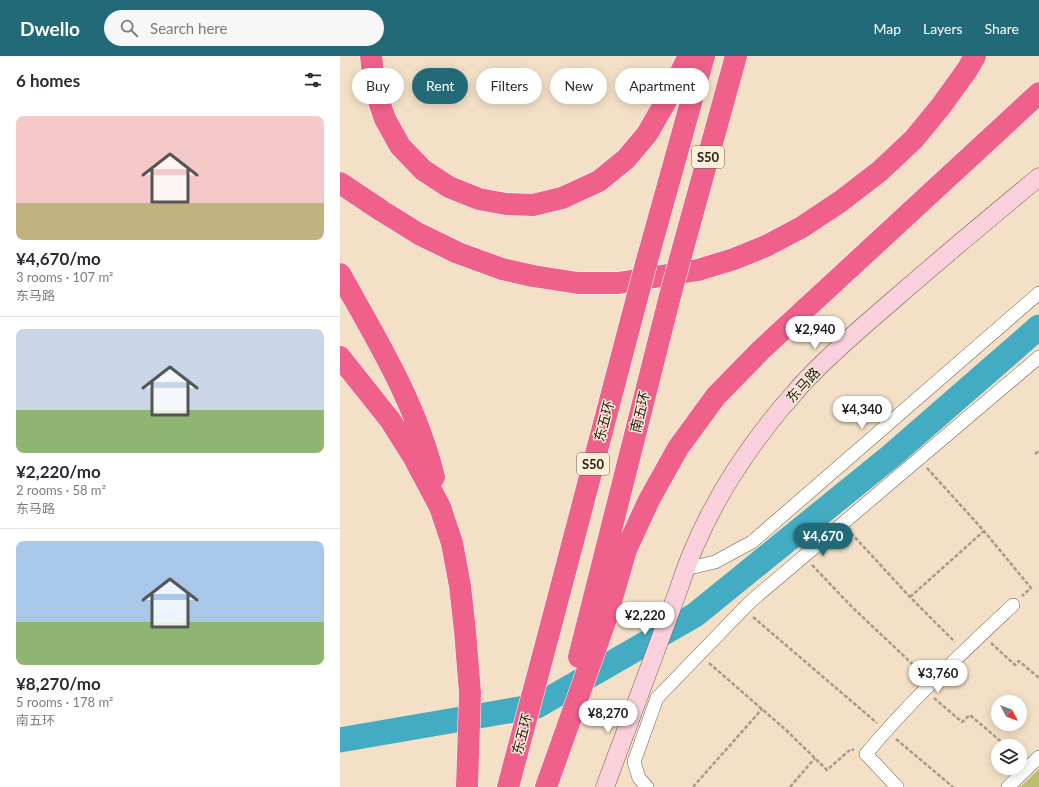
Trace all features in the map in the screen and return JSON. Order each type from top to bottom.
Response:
[{"type":"highway","points":[[371,56],[375,90],[385,119],[400,146],[423,170],[449,187],[479,199],[506,204],[533,205],[562,198],[599,181],[626,159],[647,134],[689,56]]},
{"type":"highway","name":"东五环","points":[[509,783],[646,264],[704,56]]},
{"type":"highway","name":"南五环","points":[[549,778],[596,621],[670,296],[736,56]]},
{"type":"highway","points":[[340,183],[419,234],[458,254],[502,269],[533,276],[578,282],[618,283],[698,270],[734,260],[766,246],[796,230],[841,201],[880,171],[914,139],[941,106],[974,56]]},
{"type":"highway","points":[[1009,121],[1039,86]]},
{"type":"highway","points":[[596,621],[649,500],[678,448],[716,396],[761,350],[1039,93]]},
{"type":"highway","points":[[340,274],[390,362],[412,409],[428,454],[440,507],[452,543],[460,586],[470,693],[470,738],[467,787]]},
{"type":"highway","points":[[340,357],[390,420],[414,458],[440,507]]},
{"type":"main road","name":"东马路","points":[[605,787],[685,569],[702,529],[720,494],[739,464],[768,424],[805,381],[844,342],[1039,177]]},
{"type":"street","points":[[685,569],[715,562],[752,542],[1039,293]]},
{"type":"street","points":[[647,787],[639,778],[634,762],[657,698],[750,602],[1039,357]]},
{"type":"street","points":[[897,787],[866,754],[886,730],[928,686],[1013,605]]},
{"type":"street","points":[[1008,787],[1039,757]]},
{"type":"path","points":[[1035,454],[1039,451]]},
{"type":"path","points":[[919,459],[984,531],[1031,588],[1013,605]]},
{"type":"path","points":[[842,524],[910,597],[964,651]]},
{"type":"path","points":[[910,597],[984,531]]},
{"type":"path","points":[[804,557],[962,722],[970,715],[998,739]]},
{"type":"path","points":[[743,609],[953,787]]},
{"type":"path","points":[[981,635],[1015,665],[1019,661],[1039,678]]},
{"type":"path","points":[[700,654],[762,709],[827,770],[851,749],[866,754]]},
{"type":"path","points":[[693,787],[762,709]]},
{"type":"path","points":[[790,787],[815,758]]},
{"type":"green space","points":[[1039,769],[1039,787],[1020,787]]},
{"type":"waterway","points":[[340,740],[537,706],[695,615],[891,456],[1039,327]]}]
